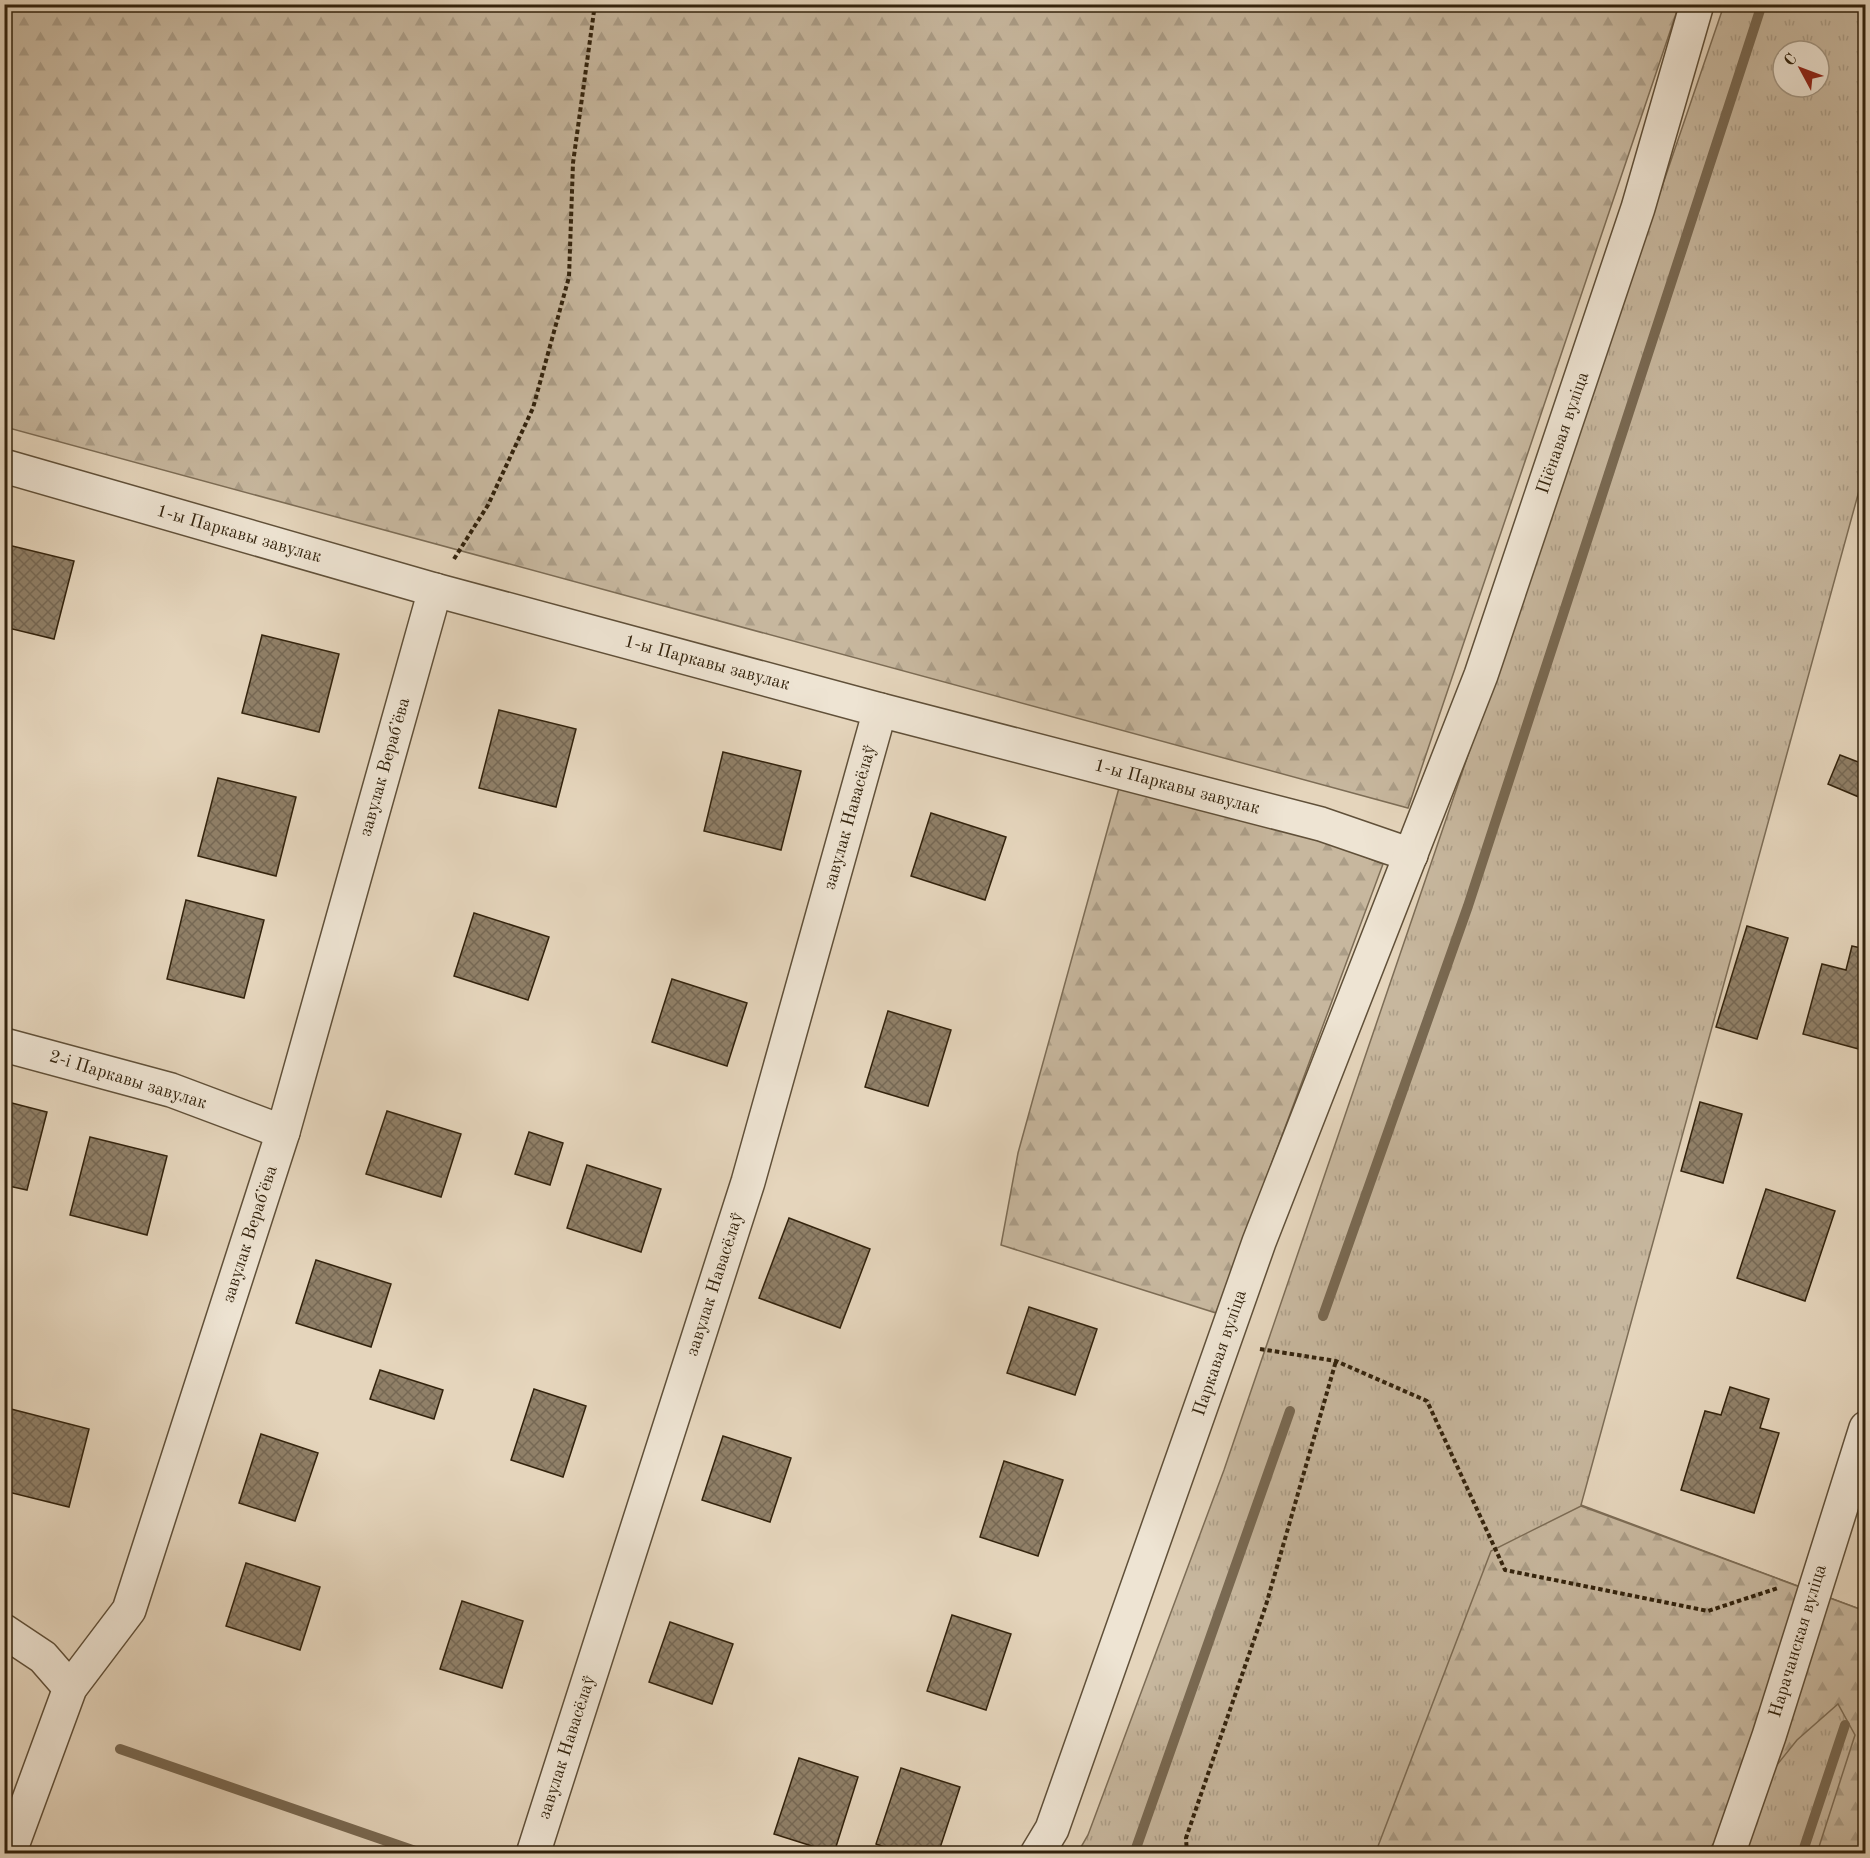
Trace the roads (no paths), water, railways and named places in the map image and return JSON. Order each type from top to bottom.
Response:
[{"type":"street","name":"Піёнавая вуліца","points":[[1411,855],[1481,675],[1508,597],[1638,208],[1697,4]]},
{"type":"street","name":"1-ы Паркавы завулак","points":[[4,466],[435,590],[880,710],[1321,824],[1411,855]]},
{"type":"street","name":"завулак Верабʼёва","points":[[10,1852],[70,1688],[129,1610],[283,1132],[435,590]]},
{"type":"street","name":"завулак Навасёлаў","points":[[533,1854],[748,1182],[880,710]]},
{"type":"street","name":"Паркавая вуліца","points":[[1037,1854],[1052,1829],[1259,1242],[1411,855]]},
{"type":"street","name":"2-і Паркавы завулак","points":[[4,1045],[171,1090],[283,1132]]},
{"type":"street","name":"Нарачанская вуліца","points":[[1728,1854],[1769,1736],[1866,1428]]},
{"type":"street","points":[[4,1631],[43,1657],[70,1688]]},
{"type":"waterway","points":[[1323,1316],[1468,906],[1762,4]]},
{"type":"waterway","points":[[1134,1854],[1290,1411]]},
{"type":"waterway","points":[[1802,1854],[1845,1725]]},
{"type":"waterway","points":[[120,1749],[424,1854]]}]
